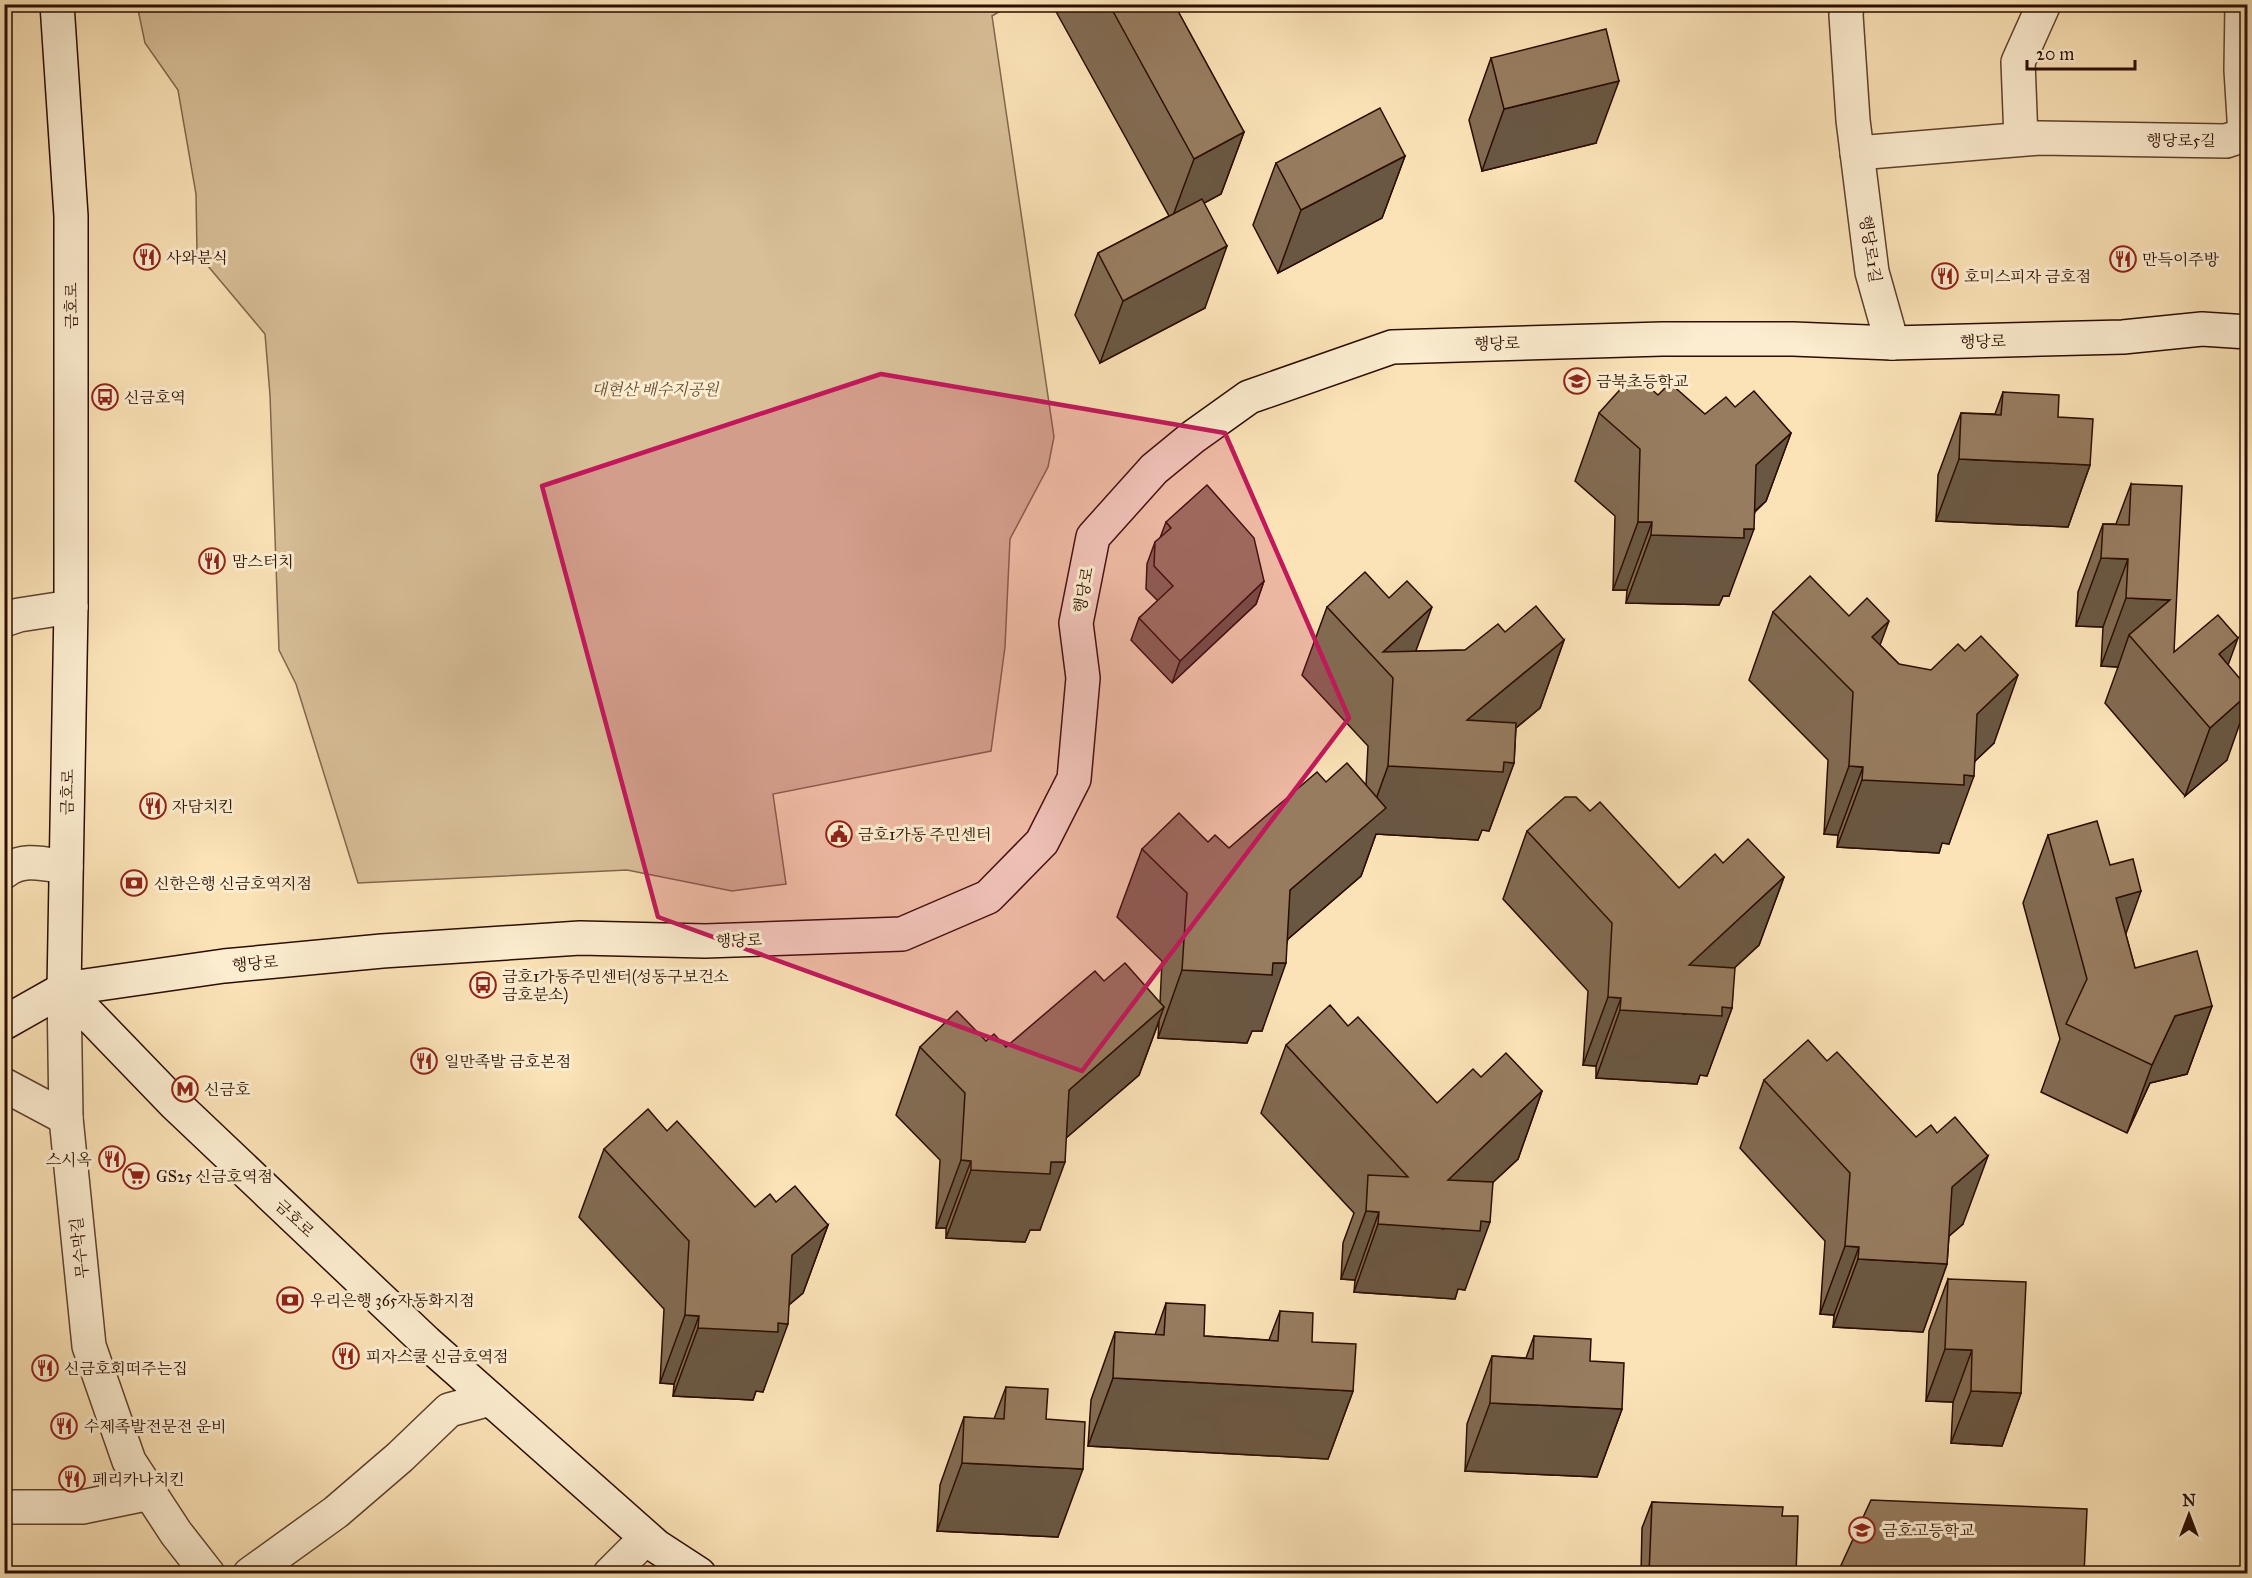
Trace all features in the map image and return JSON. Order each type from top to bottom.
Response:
[{"type":"main road","name":"금호로","points":[[57,4],[71,216],[71,607],[63,989],[175,1104],[426,1342],[646,1538],[699,1574]]},
{"type":"main road","name":"행당로1길","points":[[1847,4],[1857,153],[1872,273],[1892,343]]},
{"type":"main road","points":[[1857,153],[2021,140],[2018,62],[2044,4]]},
{"type":"main road","name":"행당로5길","points":[[2021,140],[2226,141],[2246,134],[2241,70],[2242,4]]},
{"type":"main road","name":"행당로","points":[[63,989],[224,966],[382,951],[580,938],[705,941],[902,933],[988,897],[1042,842],[1074,779],[1083,678],[1076,623],[1093,537],[1154,469],[1193,437],[1249,397],[1392,346],[1662,339],[1793,339],[1892,343],[2123,337],[2202,329],[2247,332]]},
{"type":"main road","points":[[4,620],[19,615],[71,607]]},
{"type":"main road","points":[[4,872],[12,866],[31,862],[66,867]]},
{"type":"main road","points":[[4,1023],[63,989]]},
{"type":"main road","name":"무수막길","points":[[63,989],[66,1118],[89,1347],[129,1461],[176,1533],[208,1574]]},
{"type":"main road","points":[[4,1085],[66,1118]]},
{"type":"main road","points":[[250,1574],[336,1512],[400,1457],[449,1410],[490,1399]]},
{"type":"main road","points":[[4,1507],[82,1507],[150,1493]]},
{"type":"main road","points":[[610,1574],[646,1538]]},
{"type":"highlighted area","points":[[881,374],[1225,433],[1349,718],[1082,1071],[658,917],[542,486]]},
{"type":"green space","name":"대현산 배수지공원","points":[[137,5],[1010,5],[992,16],[1054,437],[1048,467],[1010,539],[1005,647],[991,751],[773,794],[786,884],[732,891],[627,870],[358,883],[296,684],[279,650],[270,395],[265,334],[197,253],[196,194],[178,90],[145,43]]},
{"type":"building","points":[[1109,4],[1174,4],[1244,132],[1194,159]]},
{"type":"building","points":[[1606,29],[1619,81],[1504,109],[1491,58]]},
{"type":"building","points":[[1380,108],[1405,156],[1301,210],[1276,163]]},
{"type":"building","points":[[1202,199],[1227,246],[1123,301],[1098,253]]},
{"type":"building","points":[[1634,374],[1658,395],[1670,383],[1705,414],[1726,397],[1735,407],[1754,391],[1791,433],[1756,465],[1754,529],[1744,529],[1744,538],[1651,535],[1652,522],[1638,522],[1640,449],[1599,413]]},
{"type":"building","points":[[2003,392],[2059,395],[2058,417],[2093,419],[2090,465],[1959,459],[1961,413],[2001,415]]},
{"type":"building","points":[[2131,484],[2182,486],[2174,652],[2218,615],[2238,638],[2219,654],[2247,687],[2247,695],[2210,728],[2129,635],[2170,600],[2126,598],[2128,559],[2101,558],[2103,524],[2129,525]]},
{"type":"building","points":[[1207,485],[1254,538],[1264,581],[1180,661],[1139,618],[1173,586],[1154,566],[1155,542],[1171,528],[1166,522]]},
{"type":"building","points":[[1365,572],[1389,598],[1407,581],[1432,607],[1383,652],[1465,650],[1498,624],[1505,632],[1536,606],[1564,640],[1467,720],[1516,723],[1514,763],[1504,762],[1503,772],[1388,766],[1393,678],[1327,607]]},
{"type":"building","points":[[1810,576],[1849,616],[1867,598],[1889,621],[1872,637],[1899,664],[1931,670],[1958,644],[1965,651],[1981,636],[2018,675],[1977,714],[1974,776],[1964,775],[1964,785],[1862,780],[1863,767],[1849,766],[1853,692],[1773,612]]},
{"type":"building","points":[[1347,763],[1386,808],[1290,890],[1286,963],[1273,963],[1272,975],[1182,970],[1187,893],[1142,849],[1179,813],[1208,842],[1215,835],[1229,848],[1317,772],[1326,782]]},
{"type":"building","points":[[1565,797],[1576,797],[1590,811],[1600,802],[1679,888],[1715,854],[1723,863],[1748,839],[1784,877],[1689,965],[1735,968],[1732,1008],[1722,1007],[1722,1016],[1620,1010],[1621,998],[1608,997],[1612,923],[1527,831]]},
{"type":"building","points":[[2097,821],[2110,865],[2133,859],[2141,891],[2116,898],[2135,968],[2197,951],[2212,1006],[2175,1016],[2152,1065],[2066,1024],[2087,979],[2048,835]]},
{"type":"building","points":[[1125,963],[1164,1007],[1069,1090],[1065,1162],[1051,1162],[1050,1174],[971,1170],[971,1161],[961,1160],[965,1093],[920,1047],[957,1011],[986,1041],[994,1034],[1006,1047],[1095,971],[1104,981]]},
{"type":"building","points":[[1330,1005],[1348,1026],[1358,1017],[1437,1103],[1473,1069],[1481,1077],[1506,1053],[1542,1091],[1448,1180],[1493,1182],[1490,1222],[1481,1221],[1480,1231],[1378,1224],[1379,1212],[1366,1211],[1368,1175],[1408,1177],[1286,1045]]},
{"type":"building","points":[[1808,1040],[1827,1061],[1837,1052],[1916,1137],[1931,1125],[1937,1133],[1955,1117],[1988,1156],[1952,1187],[1947,1264],[1858,1259],[1859,1247],[1845,1246],[1850,1173],[1764,1080]]},
{"type":"building","points":[[648,1109],[667,1131],[677,1121],[755,1207],[770,1194],[776,1202],[795,1186],[828,1225],[792,1255],[788,1324],[778,1323],[778,1332],[698,1328],[699,1316],[685,1315],[689,1241],[604,1149]]},
{"type":"building","points":[[1948,1279],[2026,1282],[2021,1393],[1971,1391],[1972,1350],[1945,1349]]},
{"type":"building","points":[[1166,1303],[1205,1305],[1204,1336],[1278,1341],[1280,1311],[1313,1313],[1312,1342],[1356,1344],[1353,1391],[1113,1378],[1115,1332],[1164,1335]]},
{"type":"building","points":[[1534,1336],[1591,1339],[1590,1361],[1624,1363],[1622,1409],[1490,1403],[1492,1356],[1533,1359]]},
{"type":"building","points":[[1006,1387],[1048,1389],[1046,1419],[1085,1422],[1083,1469],[962,1463],[964,1417],[1004,1419]]},
{"type":"building","points":[[1871,1500],[2087,1509],[2084,1574],[1837,1574]]},
{"type":"building","points":[[1652,1502],[1783,1507],[1782,1516],[1798,1516],[1796,1574],[1649,1574]]},
{"type":"place","name":"사와분식","points":[[147,257]]},
{"type":"place","name":"만득이주방","points":[[2123,259]]},
{"type":"place","name":"호미스피자 금호점","points":[[1945,276]]},
{"type":"place","name":"금북초등학교","points":[[1577,381]]},
{"type":"place","name":"신금호역","points":[[105,397]]},
{"type":"place","name":"맘스터치","points":[[212,561]]},
{"type":"place","name":"자담치킨","points":[[153,806]]},
{"type":"place","name":"금호1가동 주민센터","points":[[839,834]]},
{"type":"place","name":"신한은행 신금호역지점","points":[[134,883]]},
{"type":"place","name":"금호1가동주민센터(성동구보건소 금호분소)","points":[[483,985]]},
{"type":"place","name":"일만족발 금호본점","points":[[424,1061]]},
{"type":"place","name":"신금호","points":[[185,1089]]},
{"type":"place","name":"스시옥","points":[[112,1159]]},
{"type":"place","name":"GS25 신금호역점","points":[[136,1176]]},
{"type":"place","name":"우리은행 365자동화지점","points":[[290,1300]]},
{"type":"place","name":"피자스쿨 신금호역점","points":[[346,1356]]},
{"type":"place","name":"신금호회떠주는집","points":[[45,1368]]},
{"type":"place","name":"수제족발전문전 운비","points":[[64,1426]]},
{"type":"place","name":"페리카나치킨","points":[[72,1479]]},
{"type":"place","name":"금호고등학교","points":[[1862,1530]]}]
